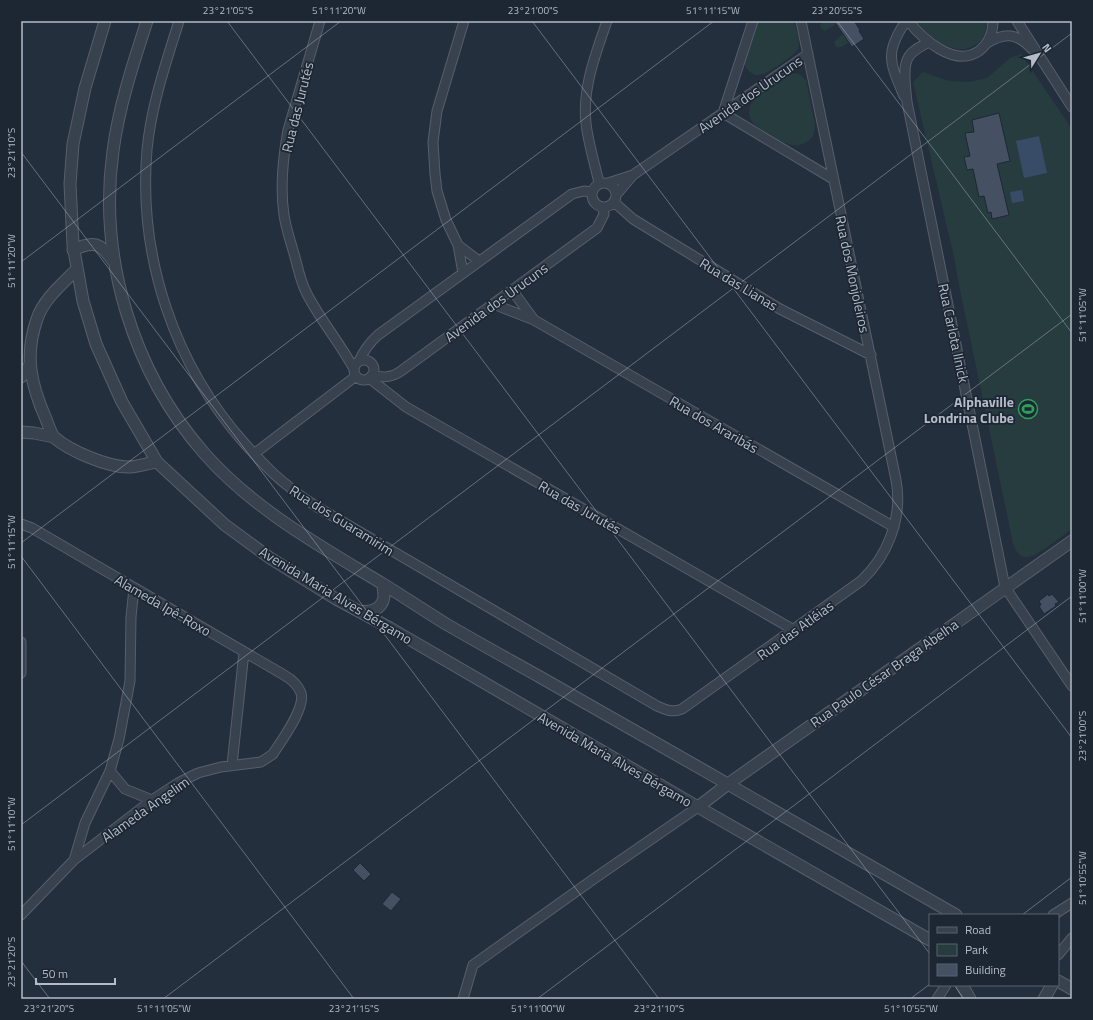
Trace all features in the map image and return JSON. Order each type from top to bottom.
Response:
[{"type":"street","name":"Avenida Maria Alves Bérgamo","points":[[105,21],[85,88],[74,144],[70,184],[73,250],[83,301],[98,350],[122,402],[158,462],[225,525],[270,558],[356,610],[390,628],[929,939]]},
{"type":"street","points":[[147,21],[125,90],[118,118],[112,154],[110,224],[115,265],[122,297],[132,330],[150,371],[179,420],[205,454],[245,492],[281,520],[338,558],[445,623],[954,914]]},
{"type":"street","name":"Rua dos Guaramirim","points":[[179,21],[155,102],[147,150],[147,211],[152,256],[157,279],[172,326],[197,379],[221,416],[254,454],[286,485],[319,508],[657,706],[674,711]]},
{"type":"street","name":"Rua das Jurutés","points":[[320,21],[288,130],[285,148],[282,191],[284,215],[299,273],[307,293],[328,329],[357,369]]},
{"type":"street","points":[[462,273],[458,245],[441,206],[435,174],[433,142],[437,111],[464,21]]},
{"type":"street","points":[[604,183],[589,138],[586,122],[586,104],[590,77],[607,21]]},
{"type":"street","points":[[752,21],[723,113],[833,179]]},
{"type":"street","name":"Rua dos Monjoleiros","points":[[800,21],[897,485],[897,509],[894,527]]},
{"type":"street","points":[[907,21],[928,42],[945,52],[961,56],[976,53],[987,43],[1001,36],[1015,37],[1028,44],[1037,54],[1072,107]]},
{"type":"street","name":"Rua Carlota Ilnick","points":[[907,21],[896,35],[893,42],[891,60],[893,70],[907,102]]},
{"type":"street","points":[[987,43],[993,30],[993,21]]},
{"type":"street","points":[[1017,21],[1031,41],[1037,54]]},
{"type":"street","name":"Rua Carlota Ilnick","points":[[928,42],[913,52],[906,63],[907,102],[1005,587]]},
{"type":"street","name":"Avenida dos Urucuns","points":[[615,199],[633,175],[808,54]]},
{"type":"street","name":"Avenida dos Urucuns","points":[[604,183],[633,175]]},
{"type":"street","points":[[604,183],[614,187],[615,199],[607,207],[599,206],[593,200],[592,192],[596,186],[604,183]]},
{"type":"street","points":[[254,454],[357,369],[366,360],[374,369],[370,377],[361,379],[357,369],[365,349],[378,334],[572,194],[584,191],[592,192]]},
{"type":"street","name":"Rua das Lianas","points":[[615,199],[633,220],[780,309],[871,355]]},
{"type":"street","name":"Avenida dos Urucuns","points":[[370,377],[386,377],[398,373],[598,228],[604,214],[603,207]]},
{"type":"street","points":[[73,250],[89,244],[98,245],[105,249],[115,265]]},
{"type":"street","points":[[458,245],[479,261]]},
{"type":"street","points":[[54,437],[38,401],[29,366],[30,341],[37,318],[50,297],[76,270]]},
{"type":"street","name":"Rua dos Araribás","points":[[512,290],[534,320]]},
{"type":"street","name":"Rua dos Araribás","points":[[493,304],[534,320],[894,527]]},
{"type":"street","points":[[21,377],[29,366]]},
{"type":"street","name":"Rua das Jurutés","points":[[370,377],[406,407],[794,630]]},
{"type":"street","points":[[21,432],[54,437],[76,451],[100,462],[127,467],[158,462]]},
{"type":"street","name":"Alameda Ipê-Roxo","points":[[21,524],[32,528],[289,678],[300,692]]},
{"type":"street","name":"Rua das Atléias","points":[[674,711],[682,709],[866,577],[884,552],[894,527]]},
{"type":"street","name":"Rua Paulo César Braga Abelha","points":[[698,807],[728,784],[1072,541]]},
{"type":"street","points":[[356,610],[367,612],[377,608],[384,599],[383,584]]},
{"type":"street","points":[[1005,587],[1072,686]]},
{"type":"street","points":[[74,860],[85,824],[110,772],[119,739],[130,682],[131,617],[134,588]]},
{"type":"street","points":[[21,642],[21,673]]},
{"type":"street","points":[[232,765],[244,652]]},
{"type":"street","name":"Alameda Angelim","points":[[21,915],[74,860],[152,800],[178,783],[210,770],[232,765],[262,762],[273,754],[298,711],[302,698],[300,692]]},
{"type":"street","points":[[110,772],[124,789],[152,800]]},
{"type":"street","points":[[463,999],[473,965],[594,878],[698,807]]},
{"type":"street","points":[[1055,914],[1072,903]]},
{"type":"street","points":[[1059,954],[1072,938]]},
{"type":"street","points":[[1059,982],[1072,989]]},
{"type":"street","points":[[937,999],[945,986]]},
{"type":"street","points":[[963,986],[970,999]]},
{"type":"street","points":[[1044,999],[1051,986]]},
{"type":"green space","points":[[757,21],[794,21],[799,43],[796,52],[788,59],[760,75],[751,73],[744,62]]},
{"type":"green space","points":[[823,21],[834,21],[836,24],[825,31],[820,25]]},
{"type":"green space","points":[[916,21],[987,21],[985,32],[981,41],[967,49],[959,49],[951,48],[942,44],[927,33]]},
{"type":"green space","points":[[843,34],[849,42],[840,47],[836,47],[834,42]]},
{"type":"green space","name":"Alphaville Londrina Clube","points":[[1021,54],[1072,129],[1072,529],[1043,550],[1027,557],[1024,557],[1018,553],[1013,543],[954,257],[913,82],[923,72],[949,81],[969,82],[987,78],[1010,58]]},
{"type":"green space","points":[[787,74],[799,74],[806,80],[815,124],[812,138],[803,144],[798,145],[783,142],[759,128],[752,122],[750,115],[750,106],[752,101]]},
{"type":"water","points":[[1039,136],[1047,173],[1024,178],[1016,141]]},
{"type":"water","points":[[1022,190],[1024,201],[1012,203],[1010,192]]},
{"type":"building","points":[[834,21],[854,21],[864,39],[852,47]]},
{"type":"building","points":[[999,113],[1010,161],[997,164],[1009,215],[992,219],[991,212],[988,213],[984,196],[979,197],[973,169],[967,170],[964,157],[970,156],[965,133],[974,132],[972,120]]},
{"type":"building","points":[[1048,594],[1049,596],[1052,594],[1059,602],[1055,604],[1056,606],[1044,614],[1039,606],[1041,605],[1039,601]]},
{"type":"building","points":[[360,863],[371,874],[364,881],[353,870]]},
{"type":"building","points":[[392,892],[401,899],[391,911],[382,904]]},
{"type":"place","name":"Alphaville Londrina Clube","points":[[1028,409]]}]
